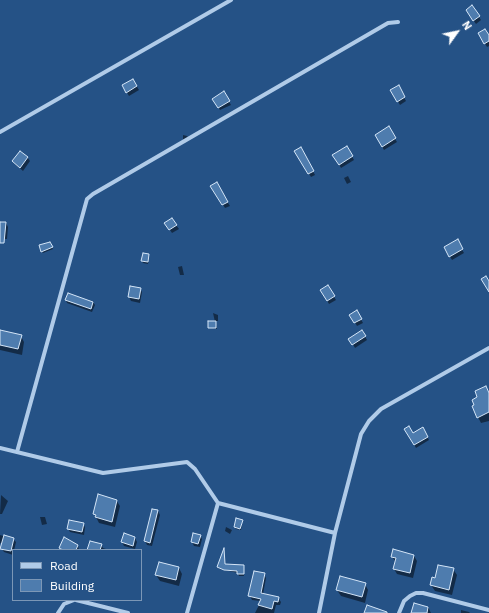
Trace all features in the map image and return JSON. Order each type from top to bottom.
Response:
[{"type":"street","points":[[0,132],[231,0]]},
{"type":"street","points":[[17,452],[87,199],[100,190],[388,23],[398,22]]},
{"type":"street","points":[[320,613],[335,533],[361,434],[369,420],[381,409],[489,348]]},
{"type":"street","points":[[0,448],[103,473],[187,462],[195,469],[218,503],[335,533]]},
{"type":"street","points":[[187,613],[218,503]]},
{"type":"street","points":[[399,613],[404,601],[410,596],[423,593],[489,610]]},
{"type":"street","points":[[58,613],[64,604],[72,601]]},
{"type":"street","points":[[79,601],[128,613]]},
{"type":"building","points":[[472,5],[480,16],[473,21],[466,10]]},
{"type":"building","points":[[485,29],[489,35],[489,41],[484,44],[478,33]]},
{"type":"building","points":[[133,79],[137,86],[126,93],[122,85]]},
{"type":"building","points":[[399,85],[405,97],[397,102],[390,90]]},
{"type":"building","points":[[224,91],[230,101],[218,108],[212,99]]},
{"type":"building","points":[[389,126],[396,138],[382,147],[375,135]]},
{"type":"building","points":[[347,146],[353,156],[339,165],[332,155]]},
{"type":"building","points":[[301,147],[314,171],[308,174],[294,151]]},
{"type":"building","points":[[20,151],[28,157],[20,168],[12,161]]},
{"type":"building","points":[[217,182],[228,202],[222,205],[210,186]]},
{"type":"building","points":[[172,218],[177,225],[169,230],[164,223]]},
{"type":"building","points":[[0,222],[6,222],[4,243],[0,243]]},
{"type":"building","points":[[458,239],[463,249],[449,257],[444,247]]},
{"type":"building","points":[[50,242],[53,247],[41,252],[39,245]]},
{"type":"building","points":[[143,253],[149,254],[148,262],[141,261]]},
{"type":"building","points":[[486,276],[489,281],[489,292],[481,279]]},
{"type":"building","points":[[328,285],[335,296],[327,301],[320,290]]},
{"type":"building","points":[[130,286],[141,288],[139,299],[128,297]]},
{"type":"building","points":[[68,293],[93,302],[91,309],[65,300]]},
{"type":"building","points":[[357,310],[362,319],[354,323],[349,315]]},
{"type":"building","points":[[208,321],[216,321],[216,328],[208,328]]},
{"type":"building","points":[[0,330],[22,335],[18,349],[0,345]]},
{"type":"building","points":[[362,330],[366,336],[352,345],[348,339]]},
{"type":"building","points":[[486,386],[489,393],[489,412],[477,418],[472,406],[474,405],[472,400],[477,397],[475,391]]},
{"type":"building","points":[[409,426],[413,433],[423,427],[428,437],[414,445],[404,429]]},
{"type":"building","points":[[98,494],[117,500],[112,522],[95,517],[96,515],[93,514]]},
{"type":"building","points":[[152,509],[158,510],[150,543],[144,541]]},
{"type":"building","points":[[236,518],[243,520],[240,529],[234,527]]},
{"type":"building","points":[[69,520],[84,523],[82,532],[67,529]]},
{"type":"building","points":[[124,533],[135,537],[133,546],[121,542]]},
{"type":"building","points":[[193,533],[201,535],[198,544],[191,542]]},
{"type":"building","points":[[4,535],[14,538],[11,551],[0,549]]},
{"type":"building","points":[[64,537],[78,545],[76,549],[59,548]]},
{"type":"building","points":[[90,541],[102,544],[100,549],[87,549]]},
{"type":"building","points":[[224,548],[225,564],[244,565],[244,574],[237,574],[237,571],[224,570],[217,567]]},
{"type":"building","points":[[393,549],[414,555],[410,573],[393,569],[396,558],[391,557]]},
{"type":"building","points":[[159,562],[179,567],[176,580],[155,575]]},
{"type":"building","points":[[438,565],[454,568],[449,590],[430,585],[432,577],[435,578]]},
{"type":"building","points":[[254,571],[265,573],[261,593],[279,597],[278,602],[274,601],[272,609],[258,605],[261,599],[248,596]]},
{"type":"building","points":[[340,576],[366,583],[362,597],[336,590]]},
{"type":"building","points":[[414,603],[428,607],[427,613],[411,613]]},
{"type":"building","points":[[367,605],[387,612],[387,613],[364,613]]}]
